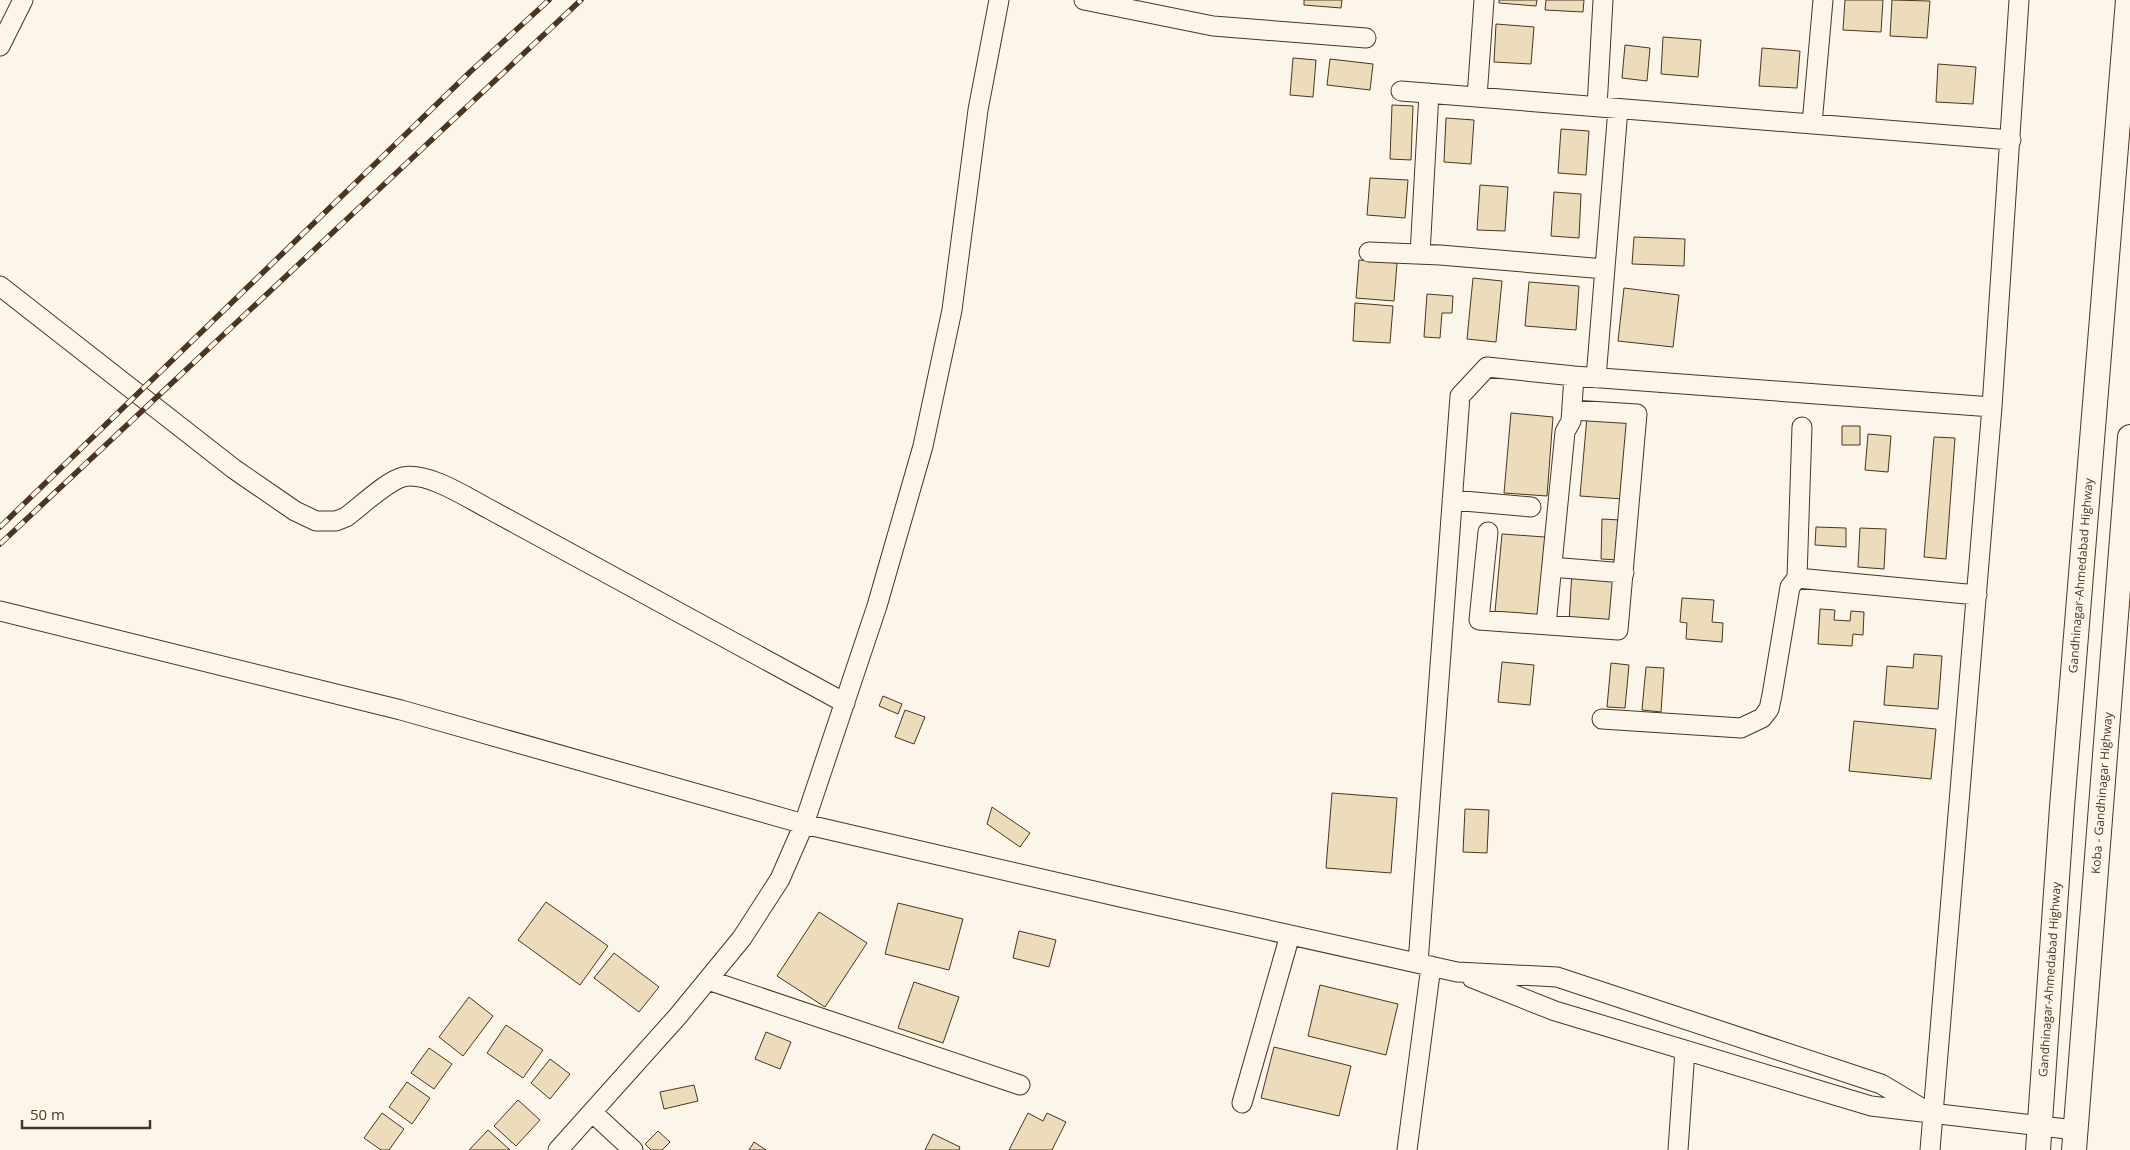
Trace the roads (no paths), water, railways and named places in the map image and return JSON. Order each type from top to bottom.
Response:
[{"type":"main road","name":"Gandhinagar-Ahmedabad Highway","points":[[2039,1139],[2062,797],[2128,0]]},
{"type":"main road","name":"Koba - Gandhinagar Highway","points":[[2074,1140],[2130,437]]},
{"type":"street","points":[[0,46],[23,0]]},
{"type":"street","points":[[558,1150],[708,980],[742,938],[780,879],[804,824],[877,606],[922,446],[952,310],[978,110],[999,0]]},
{"type":"street","points":[[1084,0],[1213,26],[1366,38]]},
{"type":"street","points":[[1477,97],[1484,0]]},
{"type":"street","points":[[1597,107],[1603,0]]},
{"type":"street","points":[[1812,124],[1823,0]]},
{"type":"street","points":[[1930,1150],[1992,407],[2019,0]]},
{"type":"street","points":[[1401,91],[2011,140]]},
{"type":"street","points":[[1420,254],[1429,93]]},
{"type":"street","points":[[1596,378],[1618,109]]},
{"type":"street","points":[[1369,252],[1420,254],[1605,269]]},
{"type":"street","points":[[0,286],[234,469],[295,511],[309,518],[316,521],[336,521],[346,517],[402,477],[415,476],[430,480],[489,508],[845,703]]},
{"type":"street","points":[[1407,1150],[1425,965],[1452,500],[1460,396],[1487,367],[1596,378],[1992,407]]},
{"type":"street","points":[[1552,625],[1566,432],[1571,416],[1574,376]]},
{"type":"street","points":[[1488,532],[1479,620],[1618,630],[1637,414],[1571,416]]},
{"type":"street","points":[[1552,625],[1563,568],[1577,433],[1571,416]]},
{"type":"street","points":[[1602,719],[1741,728],[1762,718],[1769,709],[1790,587],[1797,578],[1802,427]]},
{"type":"street","points":[[1452,500],[1531,507]]},
{"type":"street","points":[[1563,568],[1624,572]]},
{"type":"street","points":[[1797,578],[1977,595]]},
{"type":"street","points":[[0,611],[401,710],[804,824],[1457,972],[1555,1011],[1871,1106],[1933,1115],[2039,1139],[2074,1140]]},
{"type":"street","points":[[1242,1103],[1290,935]]},
{"type":"street","points":[[1457,972],[1557,977],[1881,1084],[1933,1115]]},
{"type":"street","points":[[708,980],[1020,1085]]},
{"type":"street","points":[[1678,1150],[1686,1050]]},
{"type":"street","points":[[592,1113],[633,1150]]},
{"type":"railway","points":[[0,527],[470,72],[549,0]]},
{"type":"railway","points":[[0,544],[581,0]]}]
